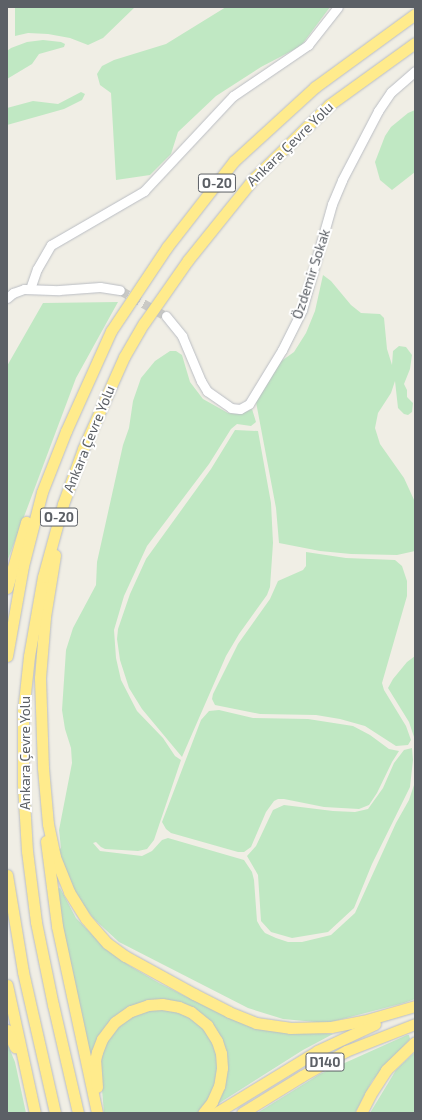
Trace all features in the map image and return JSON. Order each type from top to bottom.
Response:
[{"type":"highway","name":"Ankara Çevre Yolu","points":[[7,656],[23,566],[42,492],[66,431],[111,330],[166,247],[234,161],[315,88],[415,14]]},
{"type":"highway","name":"Ankara Çevre Yolu","points":[[78,1113],[45,968],[31,886],[23,806],[23,712],[31,638],[48,556],[65,497],[83,449],[124,357],[144,323],[188,260],[254,178],[329,105],[415,43]]},
{"type":"highway","points":[[7,588],[42,473],[83,379],[111,330]]},
{"type":"highway","points":[[97,1113],[52,902],[46,842],[40,678],[48,597],[60,538],[108,390]]},
{"type":"highway","points":[[43,768],[48,824],[63,880],[76,905],[86,919],[107,943],[126,956],[229,1012],[247,1020],[267,1025],[303,1029],[342,1026],[415,1008]]},
{"type":"highway","points":[[7,875],[23,972],[55,1113]]},
{"type":"highway","points":[[7,985],[35,1112]]},
{"type":"highway","points":[[101,1113],[95,1060],[102,1039],[110,1027],[125,1014],[137,1008],[156,1004],[179,1007],[191,1012],[207,1025],[217,1041],[222,1058],[221,1080],[215,1097],[202,1113]]},
{"type":"highway","name":"D140","points":[[216,1113],[317,1051],[415,1008]]},
{"type":"highway","name":"D140","points":[[242,1113],[346,1051],[415,1024]]},
{"type":"highway","points":[[7,1030],[19,1057],[35,1112]]},
{"type":"highway","points":[[361,1113],[372,1091],[386,1070],[415,1042]]},
{"type":"street","points":[[30,289],[37,269],[51,245],[144,191],[233,96],[308,45],[338,7]]},
{"type":"street","name":"Özdemir Sokak","points":[[166,316],[182,336],[201,381],[208,391],[231,408],[240,409],[249,404],[282,350],[302,310],[332,204],[342,180],[378,111],[396,86],[415,71]]},
{"type":"street","points":[[7,298],[13,293],[30,289],[59,290],[100,287],[120,290]]},
{"type":"green space","points":[[15,7],[135,7],[103,38],[88,45],[70,38],[48,34],[28,33],[15,36]]},
{"type":"green space","points":[[226,7],[330,7],[301,46],[261,67],[216,96],[178,132],[171,154],[150,175],[116,180],[111,93],[100,85],[97,74],[102,66],[114,60],[166,44]]},
{"type":"green space","points":[[43,40],[61,42],[65,44],[64,47],[39,54],[32,64],[7,79],[7,51],[27,42]]},
{"type":"green space","points":[[81,92],[85,94],[82,100],[64,109],[7,125],[7,108],[33,101],[58,104]]},
{"type":"green space","points":[[415,110],[415,172],[392,190],[380,180],[375,162],[385,136],[391,127],[408,113]]},
{"type":"green space","points":[[323,275],[331,281],[351,305],[361,313],[380,314],[384,318],[387,349],[392,365],[393,351],[399,346],[406,347],[412,355],[410,369],[404,384],[407,390],[407,397],[413,403],[412,412],[408,415],[404,414],[398,408],[395,381],[391,393],[378,413],[375,428],[380,444],[404,478],[415,502],[415,551],[397,555],[351,554],[320,551],[279,543],[276,508],[256,402],[280,362],[294,352],[306,333],[315,311]]},
{"type":"green space","points":[[118,302],[76,378],[7,562],[7,366],[43,303]]},
{"type":"green space","points":[[170,351],[176,351],[182,355],[190,382],[203,399],[228,413],[240,414],[252,409],[256,422],[251,426],[237,424],[231,429],[209,464],[147,546],[124,596],[114,630],[116,658],[121,680],[137,711],[163,738],[175,756],[181,760],[154,840],[147,849],[138,851],[105,849],[96,842],[93,843],[100,851],[142,856],[152,851],[162,840],[168,838],[244,860],[252,872],[254,880],[257,921],[261,928],[265,933],[276,938],[288,942],[302,942],[331,935],[355,913],[396,823],[409,800],[415,782],[415,999],[327,1023],[283,1019],[248,1008],[119,942],[94,919],[83,905],[74,891],[57,851],[61,848],[59,830],[72,763],[71,748],[65,729],[62,710],[66,650],[73,628],[96,585],[97,562],[123,445],[129,428],[133,401],[141,378],[155,361]]},
{"type":"green space","points":[[235,430],[258,431],[271,503],[273,543],[270,587],[267,595],[239,634],[226,656],[182,757],[142,709],[129,688],[120,660],[117,639],[118,629],[130,594],[146,559],[211,469]]},
{"type":"green space","points":[[306,552],[346,558],[395,560],[402,566],[407,581],[407,596],[382,683],[384,690],[406,726],[411,740],[408,745],[396,746],[365,726],[340,719],[316,715],[260,714],[215,705],[212,699],[213,694],[238,644],[270,599],[278,581],[303,570],[306,566]]},
{"type":"green space","points":[[415,656],[415,740],[409,722],[388,688],[393,679],[407,662]]},
{"type":"green space","points":[[219,710],[253,718],[308,719],[353,726],[370,735],[389,749],[399,751],[369,805],[359,809],[324,807],[278,799],[274,801],[266,812],[251,847],[244,852],[238,852],[171,833],[166,829],[162,822],[201,720],[209,711]]},
{"type":"green space","points":[[412,748],[413,760],[410,787],[372,864],[354,908],[328,932],[292,938],[271,932],[261,921],[258,875],[247,856],[256,846],[273,810],[284,805],[333,811],[355,812],[368,809],[383,788],[394,763],[404,750]]},
{"type":"green space","points":[[60,888],[76,918],[105,948],[130,966],[159,983],[187,997],[262,1028],[333,1034],[303,1050],[210,1109],[225,1062],[198,1012],[131,1006],[88,1062],[54,890]]},
{"type":"green space","points":[[153,1009],[173,1010],[198,1021],[217,1047],[219,1083],[199,1113],[104,1113],[100,1065],[106,1042],[119,1025],[131,1017]]},
{"type":"green space","points":[[409,1035],[410,1039],[372,1081],[355,1113],[257,1113],[320,1074]]},
{"type":"green space","points":[[7,1043],[15,1062],[26,1113],[7,1113]]},
{"type":"green space","points":[[415,1052],[415,1113],[370,1113],[396,1070]]},
{"type":"tunnel","points":[[120,290],[166,316]]}]
